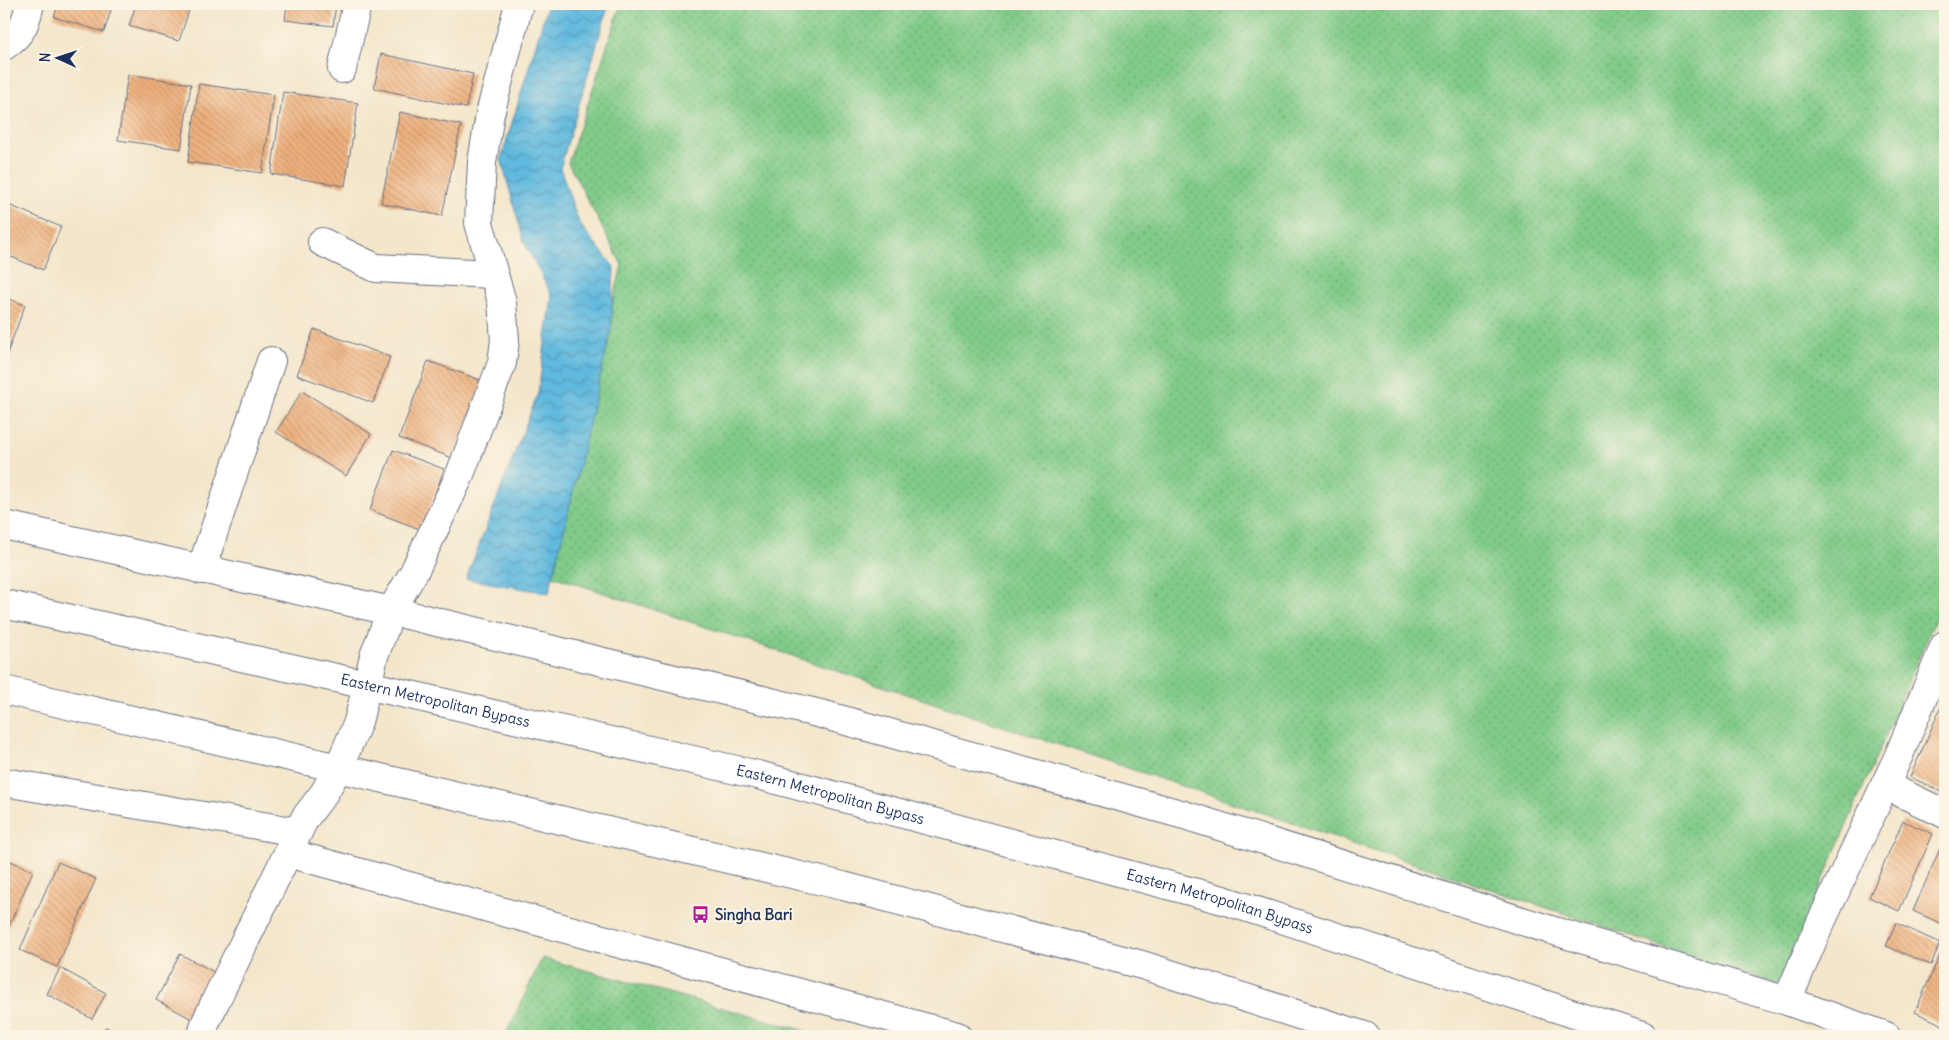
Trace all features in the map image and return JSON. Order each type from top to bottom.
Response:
[{"type":"street","points":[[4,46],[16,38],[25,24],[30,4]]},
{"type":"street","points":[[342,69],[357,4]]},
{"type":"street","points":[[202,1036],[205,1024],[216,1000],[305,818],[324,793],[339,767],[358,722],[374,656],[391,611],[414,572],[459,477],[502,363],[505,340],[502,302],[492,274],[479,223],[482,162],[490,114],[519,4]]},
{"type":"street","points":[[322,242],[376,268],[492,274]]},
{"type":"street","points":[[201,570],[271,360]]},
{"type":"street","points":[[4,525],[391,611],[821,714],[1184,815],[1787,1001],[1886,1036]]},
{"type":"street","name":"Eastern Metropolitan Bypass","points":[[4,604],[758,775],[1223,900],[1642,1036]]},
{"type":"street","points":[[1787,1001],[1815,935],[1885,785],[1945,645]]},
{"type":"street","points":[[4,690],[843,886],[1142,965],[1365,1036]]},
{"type":"street","points":[[4,782],[293,842],[957,1036]]},
{"type":"street","points":[[1885,785],[1945,814]]},
{"type":"green space","points":[[621,4],[1945,4],[1945,597],[1778,985],[547,574],[622,265],[568,163]]},
{"type":"green space","points":[[542,958],[824,1036],[505,1036]]},
{"type":"water","points":[[548,4],[609,4],[560,168],[579,223],[614,267],[611,331],[549,593],[466,579],[538,393],[552,296],[524,242],[501,159]]},
{"type":"building","points":[[58,4],[113,4],[104,32],[54,17]]},
{"type":"building","points":[[136,4],[191,4],[179,41],[129,26]]},
{"type":"building","points":[[287,4],[336,4],[333,26],[285,20]]},
{"type":"building","points":[[381,54],[473,74],[466,108],[374,88]]},
{"type":"building","points":[[128,74],[191,84],[181,149],[118,140]]},
{"type":"building","points":[[199,84],[274,95],[262,173],[188,162]]},
{"type":"building","points":[[283,92],[358,103],[345,186],[271,174]]},
{"type":"building","points":[[400,112],[461,125],[442,216],[381,203]]},
{"type":"building","points":[[4,203],[61,227],[43,270],[4,254]]},
{"type":"building","points":[[4,297],[25,305],[4,362]]},
{"type":"building","points":[[314,329],[390,357],[373,403],[297,375]]},
{"type":"building","points":[[428,361],[483,381],[455,459],[399,438]]},
{"type":"building","points":[[302,391],[371,434],[346,476],[276,432]]},
{"type":"building","points":[[393,450],[444,469],[422,530],[370,510]]},
{"type":"building","points":[[1945,662],[1945,693],[1934,688]]},
{"type":"building","points":[[1945,698],[1945,793],[1910,777]]},
{"type":"building","points":[[1903,821],[1933,834],[1899,911],[1869,897]]},
{"type":"building","points":[[1945,837],[1945,925],[1913,911]]},
{"type":"building","points":[[4,858],[33,871],[4,937]]},
{"type":"building","points":[[58,862],[96,879],[57,967],[20,950]]},
{"type":"building","points":[[1896,923],[1940,943],[1931,965],[1886,946]]},
{"type":"building","points":[[1943,948],[1945,949],[1945,1026],[1915,1012]]},
{"type":"building","points":[[180,954],[218,974],[194,1020],[156,1000]]},
{"type":"building","points":[[60,968],[106,993],[92,1019],[47,994]]},
{"type":"building","points":[[106,1027],[122,1036],[100,1036]]},
{"type":"place","name":"Singha Bari","points":[[701,915]]}]
